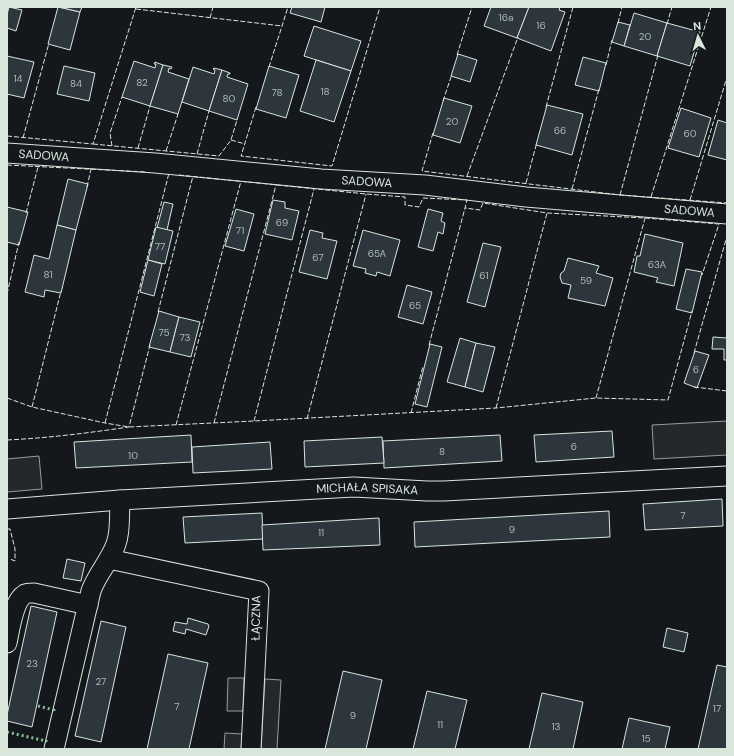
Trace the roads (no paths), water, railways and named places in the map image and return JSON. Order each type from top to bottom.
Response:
[{"type":"street","name":"SADOWA","points":[[7,153],[155,163],[322,179],[419,184],[533,198],[727,214]]},
{"type":"street","name":"MICHAŁA SPISAKA","points":[[7,509],[120,500],[354,487],[444,491],[727,476]]},
{"type":"street","points":[[54,749],[94,582],[109,559],[116,544],[120,500]]},
{"type":"street","name":"ŁĄCZNA","points":[[109,559],[259,591],[251,749]]},
{"type":"street","points":[[7,643],[18,601],[26,594],[34,593],[88,605]]}]
